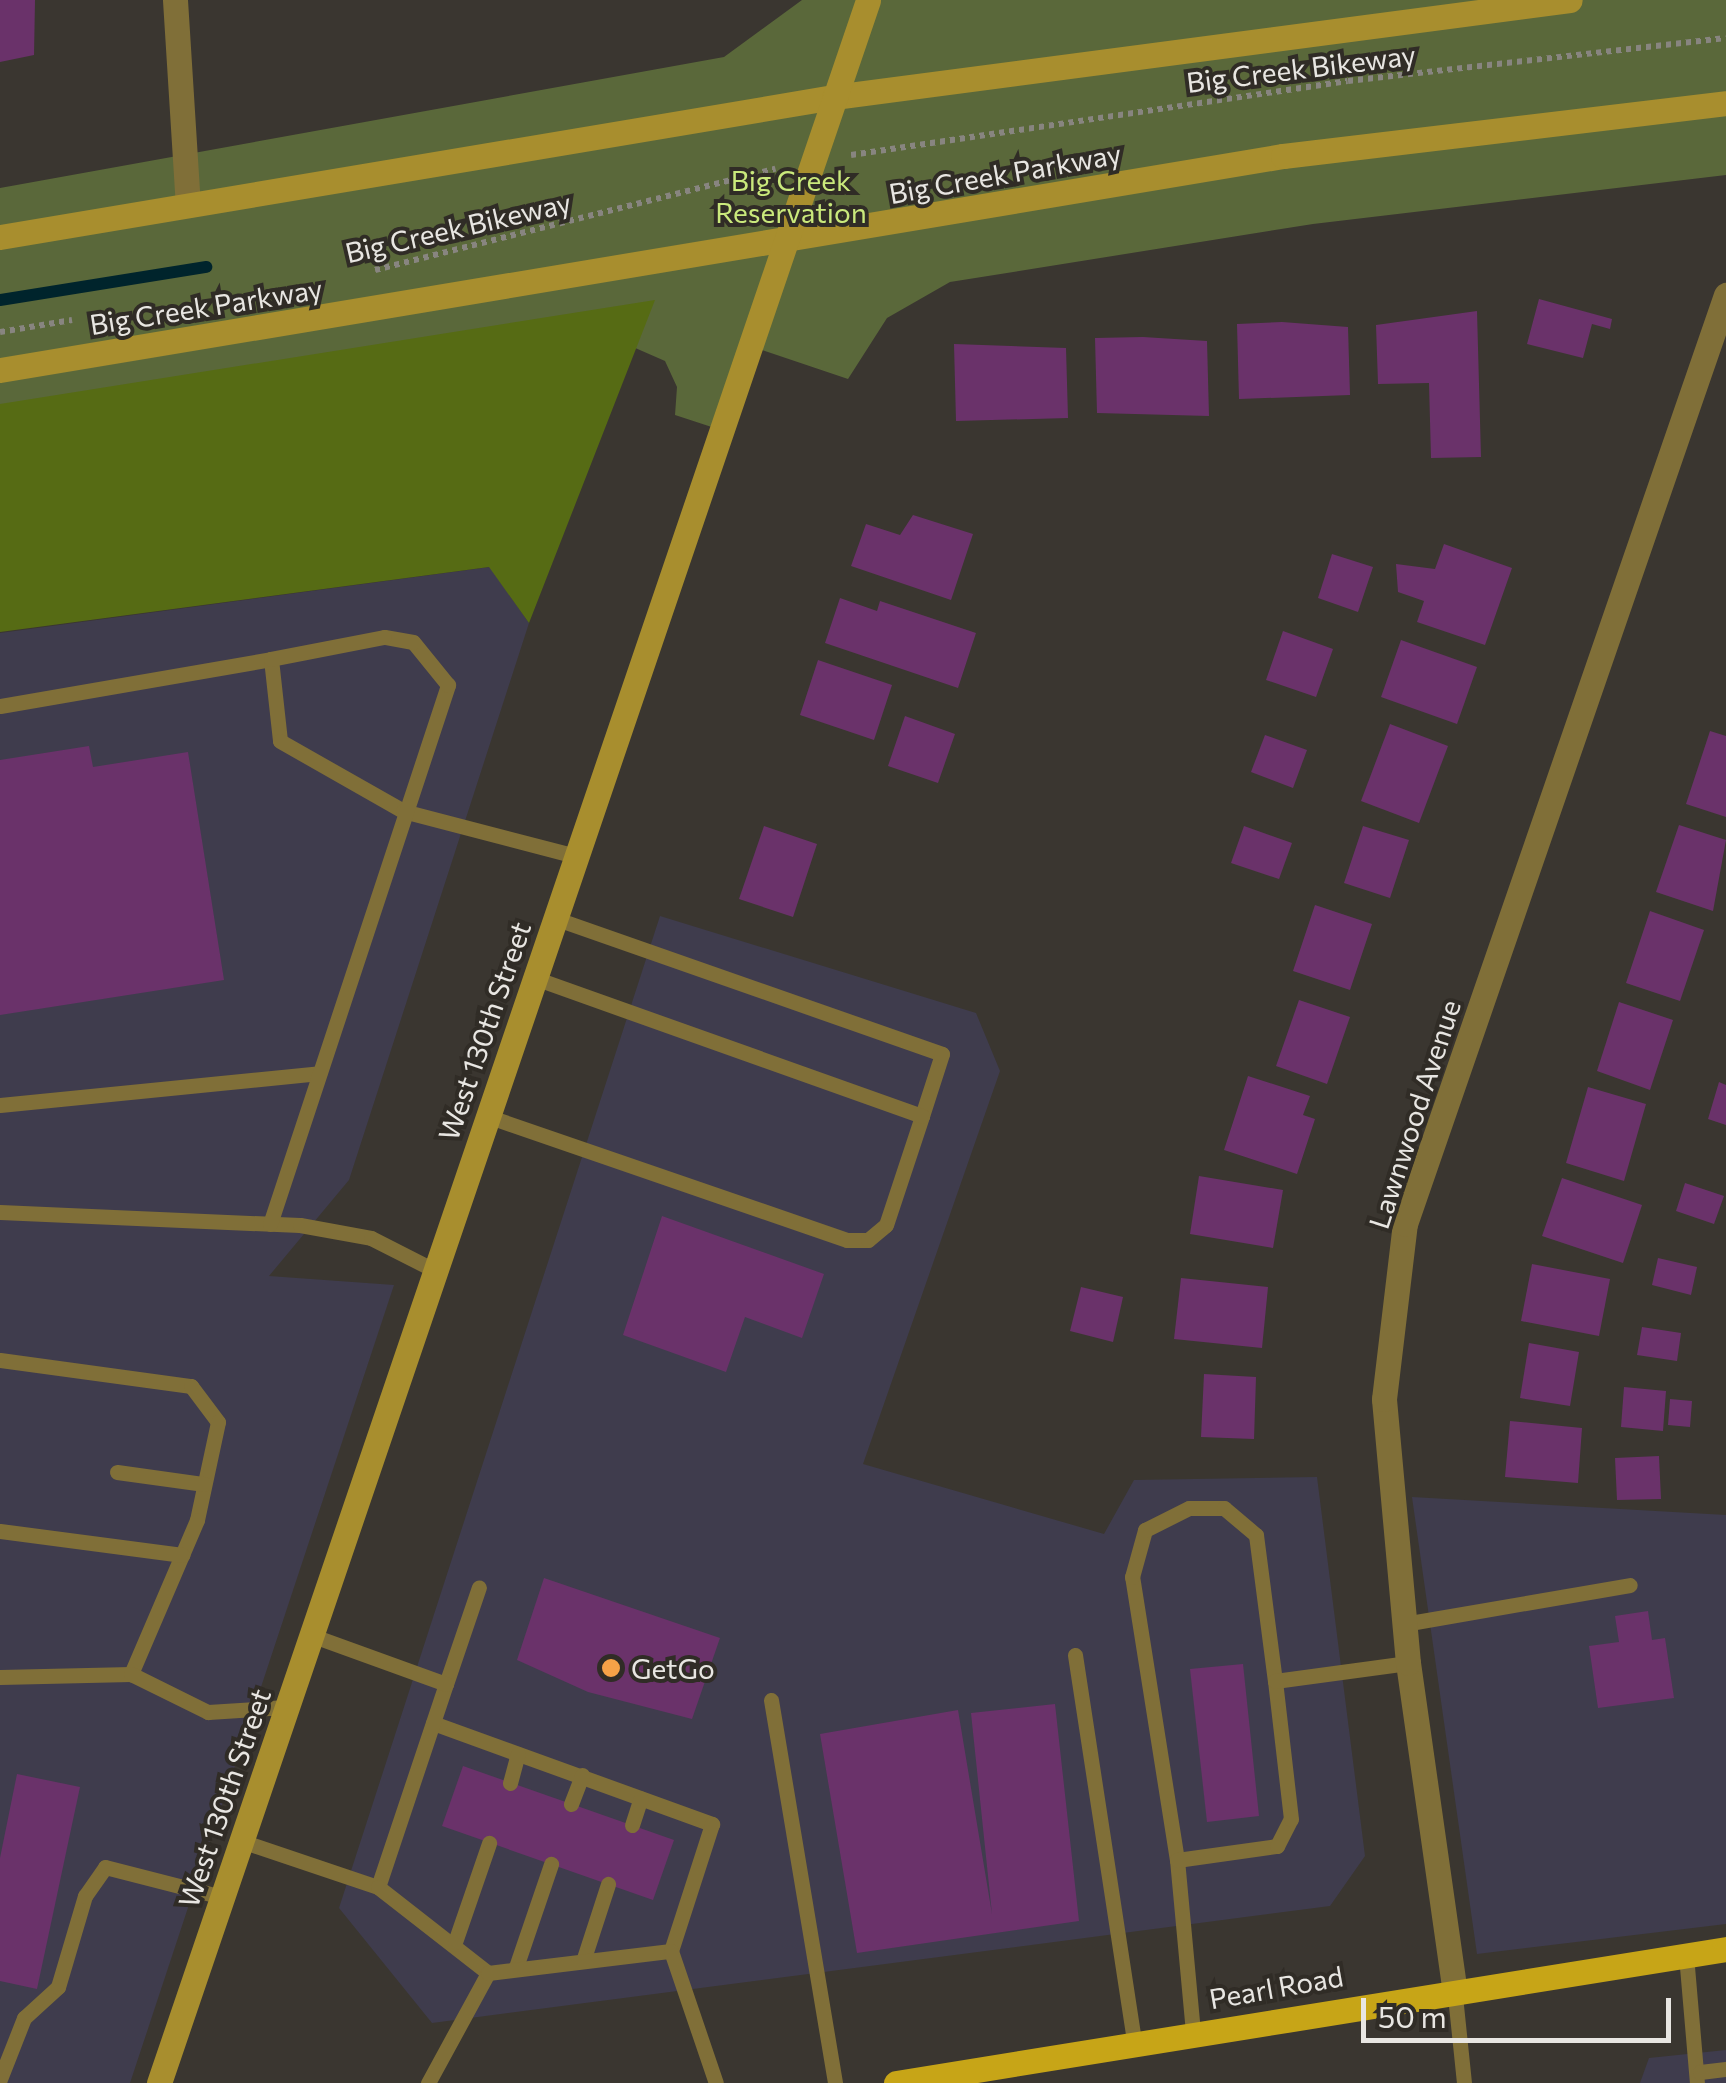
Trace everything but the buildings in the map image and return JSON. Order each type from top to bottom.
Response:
[{"type":"main road","name":"Pearl Road","points":[[896,2083],[1454,1986],[1726,1949]]},
{"type":"street","points":[[175,0],[188,205]]},
{"type":"street","name":"West 130th Street","points":[[159,2083],[868,0]]},
{"type":"street","points":[[0,237],[834,97],[1570,0]]},
{"type":"street","name":"Big Creek Parkway","points":[[0,370],[1283,156],[1726,103]]},
{"type":"street","name":"Lawnwood Avenue","points":[[1454,1986],[1408,1662],[1384,1399],[1405,1224],[1726,295]]},
{"type":"lane","points":[[0,706],[384,637],[412,642],[436,660],[448,685],[444,710],[403,811],[270,1224]]},
{"type":"lane","points":[[271,659],[280,741],[403,811],[576,856]]},
{"type":"lane","points":[[487,1116],[868,1240],[886,1225],[942,1054],[554,918]]},
{"type":"lane","points":[[534,978],[922,1116]]},
{"type":"lane","points":[[0,1105],[318,1073]]},
{"type":"lane","points":[[0,1212],[270,1224],[370,1238],[434,1270]]},
{"type":"lane","points":[[0,1360],[191,1386],[218,1422],[182,1555],[130,1674]]},
{"type":"lane","points":[[117,1472],[204,1484]]},
{"type":"lane","points":[[1177,1860],[1278,1846],[1291,1820],[1256,1535],[1224,1508],[1189,1508],[1146,1530],[1132,1577],[1177,1860],[1193,2032]]},
{"type":"lane","points":[[0,1531],[182,1555]]},
{"type":"lane","points":[[1404,1624],[1630,1584]]},
{"type":"lane","points":[[378,1887],[479,1587]]},
{"type":"lane","points":[[311,1635],[446,1684]]},
{"type":"lane","points":[[1076,1655],[1134,2042]]},
{"type":"lane","points":[[1274,1681],[1408,1662]]},
{"type":"lane","points":[[0,1677],[130,1674],[208,1712],[286,1707]]},
{"type":"lane","points":[[771,1700],[835,2083]]},
{"type":"lane","points":[[433,1723],[712,1824],[671,1952],[716,2083]]},
{"type":"lane","points":[[510,1783],[518,1754]]},
{"type":"lane","points":[[571,1804],[582,1775]]},
{"type":"lane","points":[[632,1824],[641,1798]]},
{"type":"lane","points":[[241,1840],[378,1887],[455,1942],[488,1973]]},
{"type":"lane","points":[[455,1942],[490,1842]]},
{"type":"lane","points":[[516,1967],[551,1864]]},
{"type":"lane","points":[[0,2079],[24,2018],[58,1987],[85,1896],[105,1867],[222,1897]]},
{"type":"lane","points":[[584,1958],[608,1884]]},
{"type":"lane","points":[[428,2083],[488,1973],[584,1958],[671,1952]]},
{"type":"lane","points":[[1686,1955],[1699,2077],[1726,2070]]},
{"type":"lane","points":[[1454,1986],[1464,2083]]},
{"type":"path","name":"Big Creek Bikeway","points":[[882,150],[1726,38]]},
{"type":"path","name":"Big Creek Bikeway","points":[[354,275],[745,176]]},
{"type":"path","points":[[0,332],[85,319]]},
{"type":"shaded area","points":[[490,567],[529,623],[349,1180],[269,1276],[394,1285],[130,2083],[0,2083],[0,633]]},
{"type":"shaded area","points":[[660,916],[976,1013],[1000,1071],[863,1464],[1104,1534],[1134,1480],[1317,1477],[1365,1856],[1330,1906],[432,2023],[339,1908]]},
{"type":"shaded area","points":[[1412,1497],[1726,1515],[1726,1924],[1477,1954]]},
{"type":"shaded area","points":[[1726,2050],[1726,2083],[1640,2083],[1649,2058]]},
{"type":"green space","name":"Big Creek Reservation","points":[[802,0],[1726,0],[1726,175],[1313,224],[950,282],[887,318],[848,379],[759,349],[730,433],[675,415],[677,387],[665,361],[617,340],[0,450],[0,188],[724,57]]},
{"type":"green space","points":[[655,300],[529,623],[489,567],[0,632],[0,404]]},
{"type":"waterway","points":[[0,300],[206,267]]},
{"type":"place","name":"GetGo","points":[[611,1668]]}]
